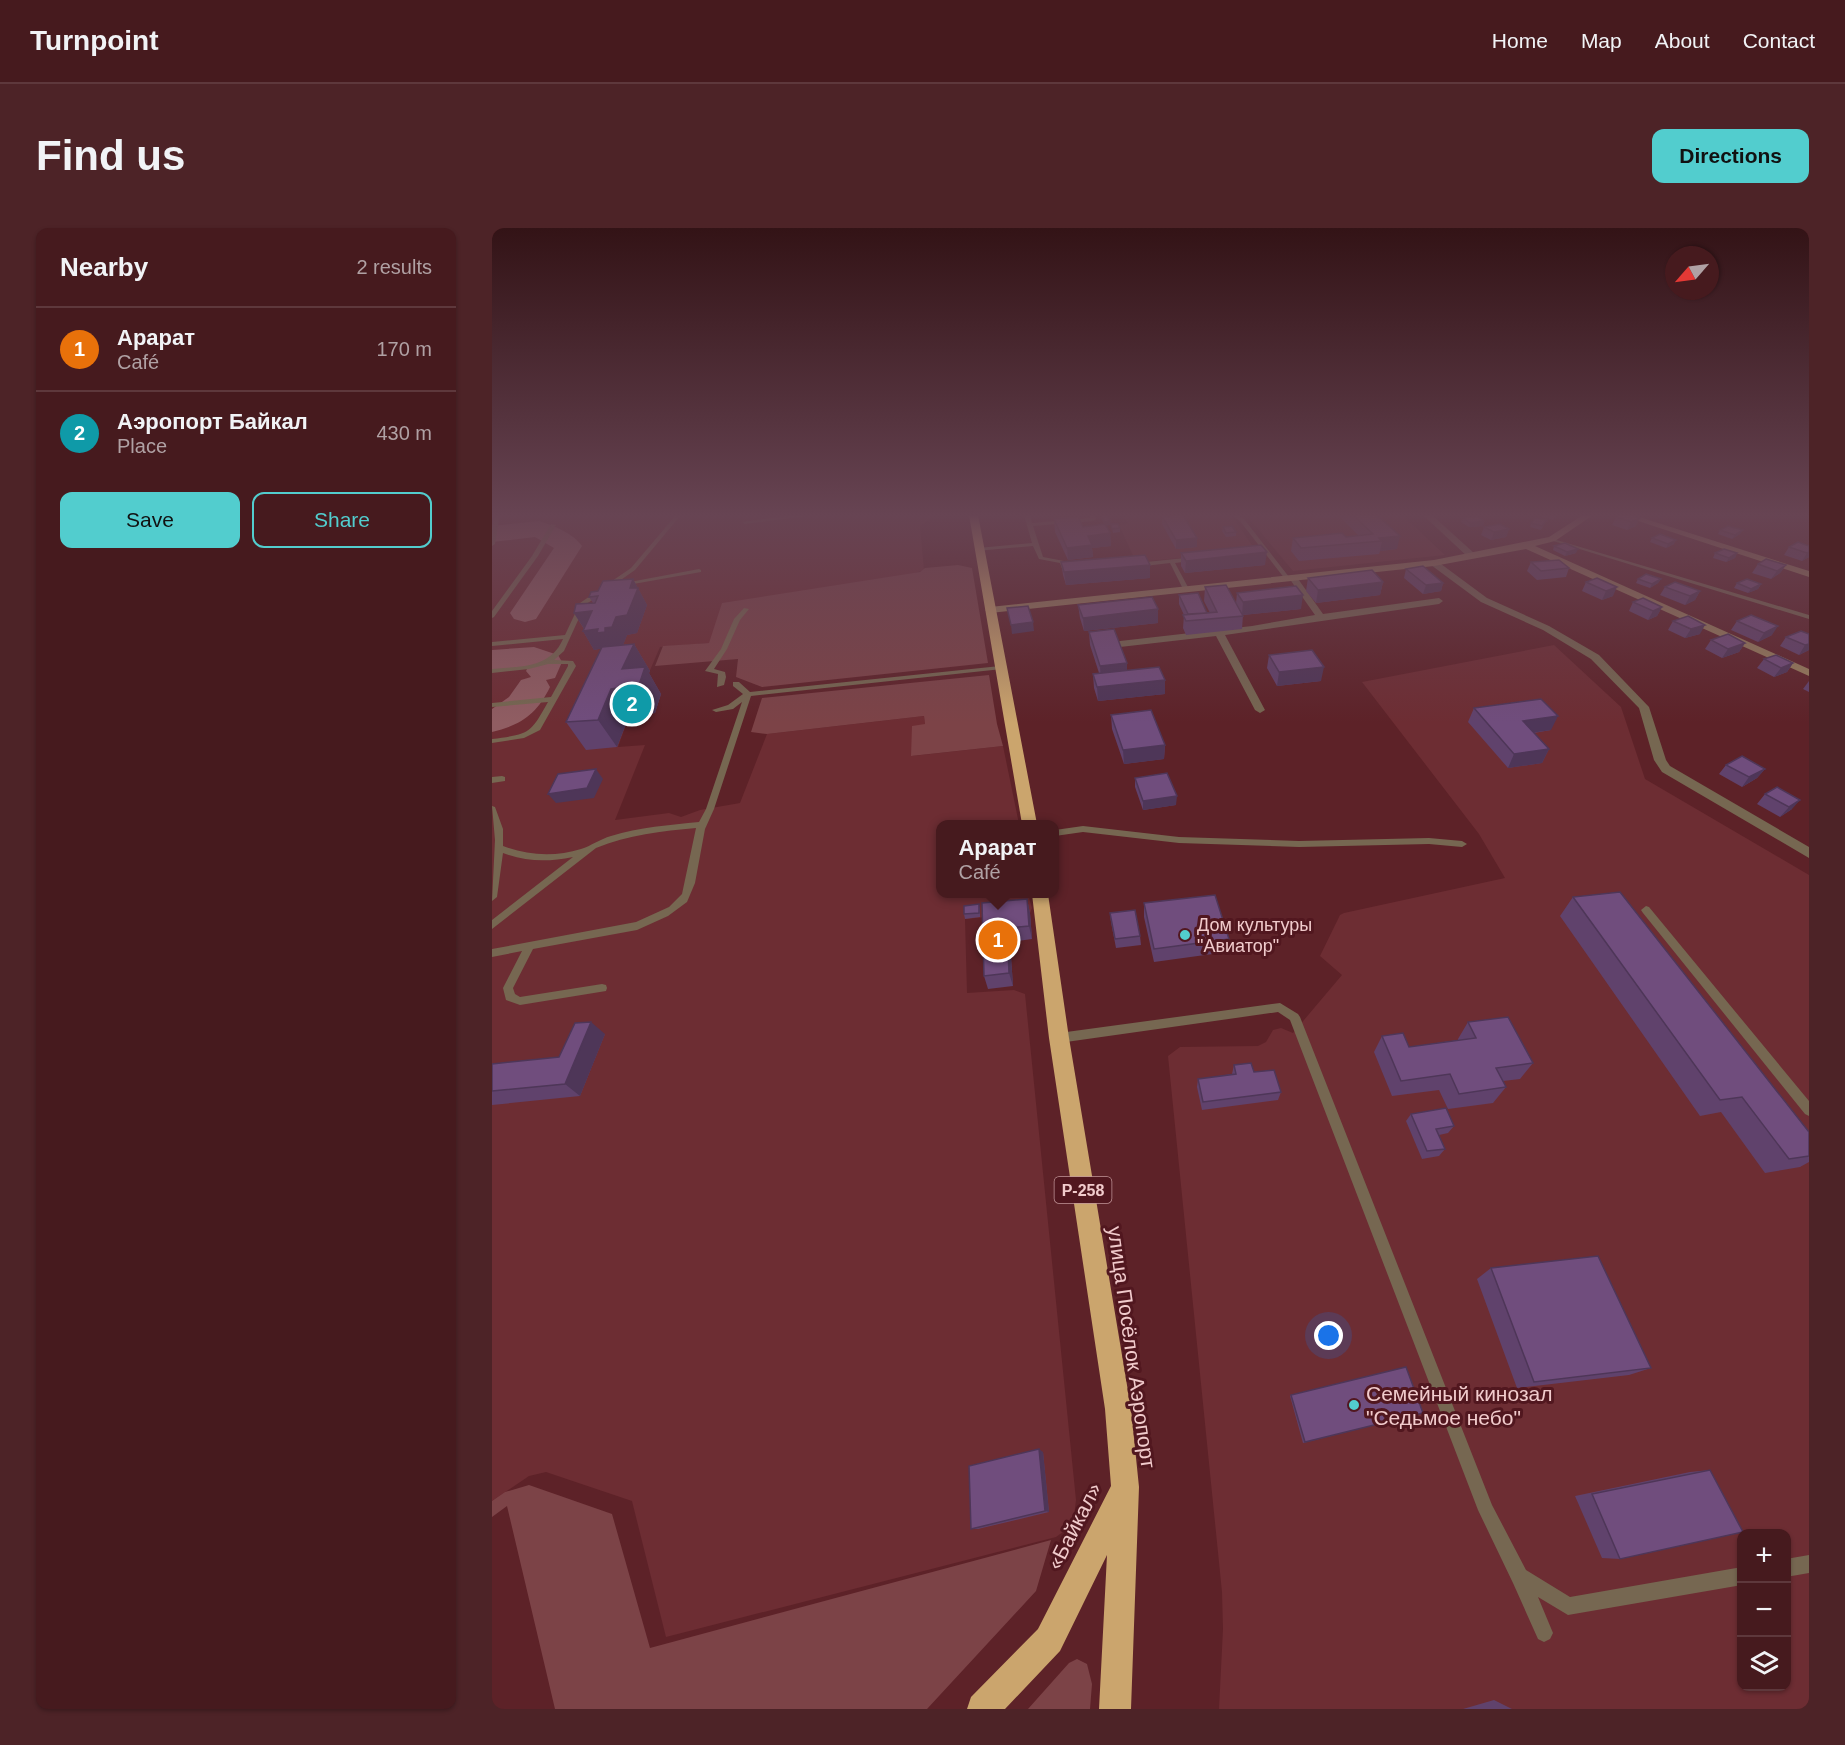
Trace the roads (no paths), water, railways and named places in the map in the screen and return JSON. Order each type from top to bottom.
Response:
[{"type":"highway","points":[[985,584],[1029,820]]},
{"type":"highway","name":"улица Посёлок Аэропорт","points":[[1041,898],[1059,1038],[1118,1409],[1125,1487]]},
{"type":"highway","name":"«Байкал»","points":[[983,1709],[1049,1640],[1125,1487]]},
{"type":"highway","name":"«Байкал»","points":[[1115,1709],[1125,1487]]},
{"type":"main road","points":[[990,610],[1232,584]]},
{"type":"main road","points":[[1612,584],[1809,673]]},
{"type":"street","points":[[1295,584],[1321,617]]},
{"type":"street","points":[[1463,584],[1484,600],[1546,628],[1594,657],[1644,707],[1660,760],[1666,769],[1809,853]]},
{"type":"street","points":[[1119,644],[1219,633],[1439,601]]},
{"type":"street","points":[[1219,633],[1260,710]]},
{"type":"lane","points":[[492,616],[515,584]]},
{"type":"lane","points":[[546,662],[561,651],[582,604],[613,584]]},
{"type":"lane","points":[[610,586],[621,584]]},
{"type":"lane","points":[[1183,584],[1186,589]]},
{"type":"lane","points":[[1702,584],[1809,617]]},
{"type":"lane","points":[[720,686],[721,672],[709,671],[724,649],[737,619],[746,609]]},
{"type":"lane","points":[[492,644],[568,637]]},
{"type":"lane","points":[[492,671],[533,666],[546,662],[565,661],[571,662],[572,666],[537,728],[531,734],[492,741]]},
{"type":"lane","points":[[716,710],[730,707],[748,694],[1000,668]]},
{"type":"lane","points":[[736,684],[748,694]]},
{"type":"lane","points":[[492,953],[637,926],[659,919],[686,896],[700,825],[710,809],[748,694]]},
{"type":"lane","points":[[492,705],[553,699]]},
{"type":"lane","points":[[492,780],[502,779]]},
{"type":"lane","points":[[492,809],[497,817],[499,864],[492,897]]},
{"type":"lane","points":[[498,848],[519,857],[563,856],[585,851],[613,838],[700,825]]},
{"type":"lane","points":[[1059,832],[1083,829],[1179,840],[1299,844],[1429,841],[1462,844]]},
{"type":"lane","points":[[492,925],[585,851]]},
{"type":"lane","points":[[1646,910],[1809,1110]]},
{"type":"lane","points":[[530,946],[508,988],[510,997],[520,1001],[602,988]]},
{"type":"lane","points":[[1059,1038],[1280,1007],[1294,1017],[1486,1509],[1519,1575],[1544,1633]]},
{"type":"lane","points":[[1791,1567],[1809,1564]]},
{"type":"lane","points":[[1519,1575],[1569,1606],[1737,1577]]},
{"type":"place","name":"Аэропорт Байкал","points":[[632,704]]},
{"type":"place","name":"Дом культуры \"Авиатор\"","points":[[1185,935]]},
{"type":"place","name":"Арарат","points":[[998,940]]},
{"type":"place","name":"Семейный кинозал \"Седьмое небо\"","points":[[1354,1405]]}]
